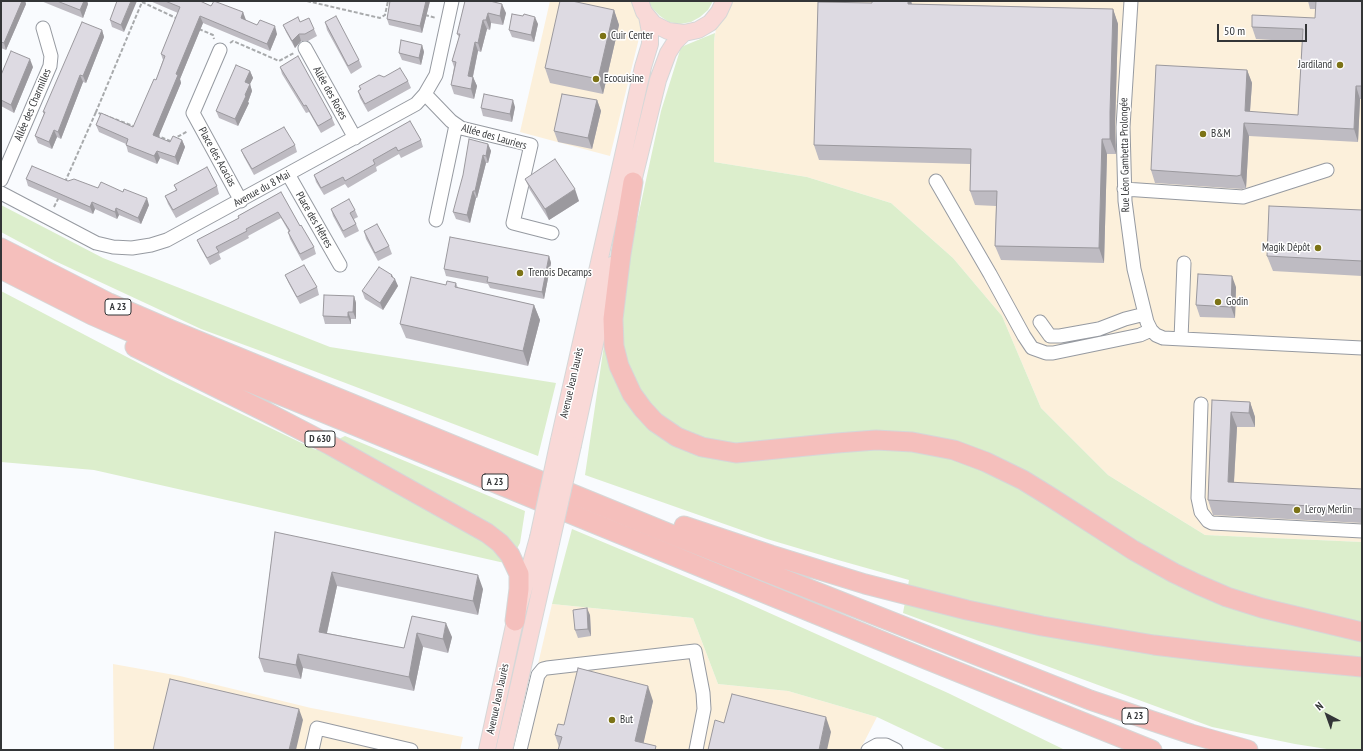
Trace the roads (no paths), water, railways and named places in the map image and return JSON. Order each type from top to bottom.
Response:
[{"type":"highway","points":[[633,182],[621,254],[613,319],[614,346],[622,375],[632,394],[655,422],[673,435],[702,447],[732,452],[876,440],[912,442],[954,450],[986,462],[1023,480],[1157,564],[1222,595],[1262,608],[1362,632]]},
{"type":"highway","name":"A 23","points":[[1,248],[109,303],[324,394],[561,488],[816,592],[1090,700],[1191,734],[1248,750]]},
{"type":"highway","name":"A 23","points":[[1,269],[126,331],[184,356],[1152,750]]},
{"type":"highway","name":"D 630","points":[[64,301],[102,330],[330,445],[487,533],[500,543],[510,555],[519,574],[519,589],[515,621]]},
{"type":"highway","points":[[561,488],[590,491],[770,555],[873,586],[967,610],[1042,626],[1132,642],[1245,656],[1362,667]]},
{"type":"highway","points":[[1007,692],[1061,723],[1118,750]]},
{"type":"main road","points":[[640,1],[647,16],[654,24],[663,29],[684,33],[698,30],[710,23],[719,12],[724,1]]},
{"type":"main road","name":"Avenue Jean Jaurès","points":[[504,750],[544,540],[566,442],[643,67],[650,44],[650,32],[647,16]]},
{"type":"main road","name":"Avenue Jean Jaurès","points":[[566,442],[658,80],[668,53],[675,42],[684,33]]},
{"type":"main road","name":"Avenue Jean Jaurès","points":[[487,750],[515,621],[544,540]]},
{"type":"street","name":"Avenue du 8 Mai","points":[[1,193],[96,243],[113,247],[142,247],[167,240],[411,107],[425,94],[436,74],[452,1]]},
{"type":"street","name":"Rue Léon Gambetta Prolongée","points":[[1131,1],[1123,127],[1124,189],[1132,256],[1145,314],[1151,330]]},
{"type":"street","name":"Allée des Charmilles","points":[[1,180],[50,66],[51,56],[43,28]]},
{"type":"street","name":"Allée des Roses","points":[[304,48],[355,138]]},
{"type":"street","name":"Place des Acacias","points":[[220,50],[193,113],[241,201]]},
{"type":"street","name":"Allée des Lauriers","points":[[425,94],[450,121],[456,125],[468,130],[531,145],[513,223],[552,233]]},
{"type":"street","points":[[436,220],[456,125]]},
{"type":"street","points":[[1124,189],[1243,197],[1328,170]]},
{"type":"street","name":"Place des Hêtres","points":[[288,174],[340,265]]},
{"type":"street","points":[[936,181],[1032,348],[1046,353],[1053,353],[1140,335],[1151,330],[1156,335],[1163,338],[1362,348]]},
{"type":"street","points":[[1181,339],[1184,263]]},
{"type":"street","points":[[1040,322],[1050,336],[1060,336],[1099,329],[1125,319],[1145,314]]},
{"type":"street","points":[[1201,404],[1198,498],[1201,512],[1208,521],[1212,523],[1362,531]]},
{"type":"street","points":[[520,750],[538,675],[543,669],[695,651],[702,683],[704,709],[696,750]]},
{"type":"street","points":[[312,750],[317,728],[411,750]]},
{"type":"street","points":[[868,750],[876,746],[886,745],[896,750]]},
{"type":"place","name":"Cuir Center","points":[[603,36]]},
{"type":"place","name":"Jardiland","points":[[1340,65]]},
{"type":"place","name":"Ecocuisine","points":[[596,79]]},
{"type":"place","name":"B&M","points":[[1203,134]]},
{"type":"place","name":"Magik Dépôt","points":[[1318,248]]},
{"type":"place","name":"Trenois Decamps","points":[[520,273]]},
{"type":"place","name":"Godin","points":[[1218,302]]},
{"type":"place","name":"Leroy Merlin","points":[[1297,510]]},
{"type":"place","name":"But","points":[[612,720]]}]
